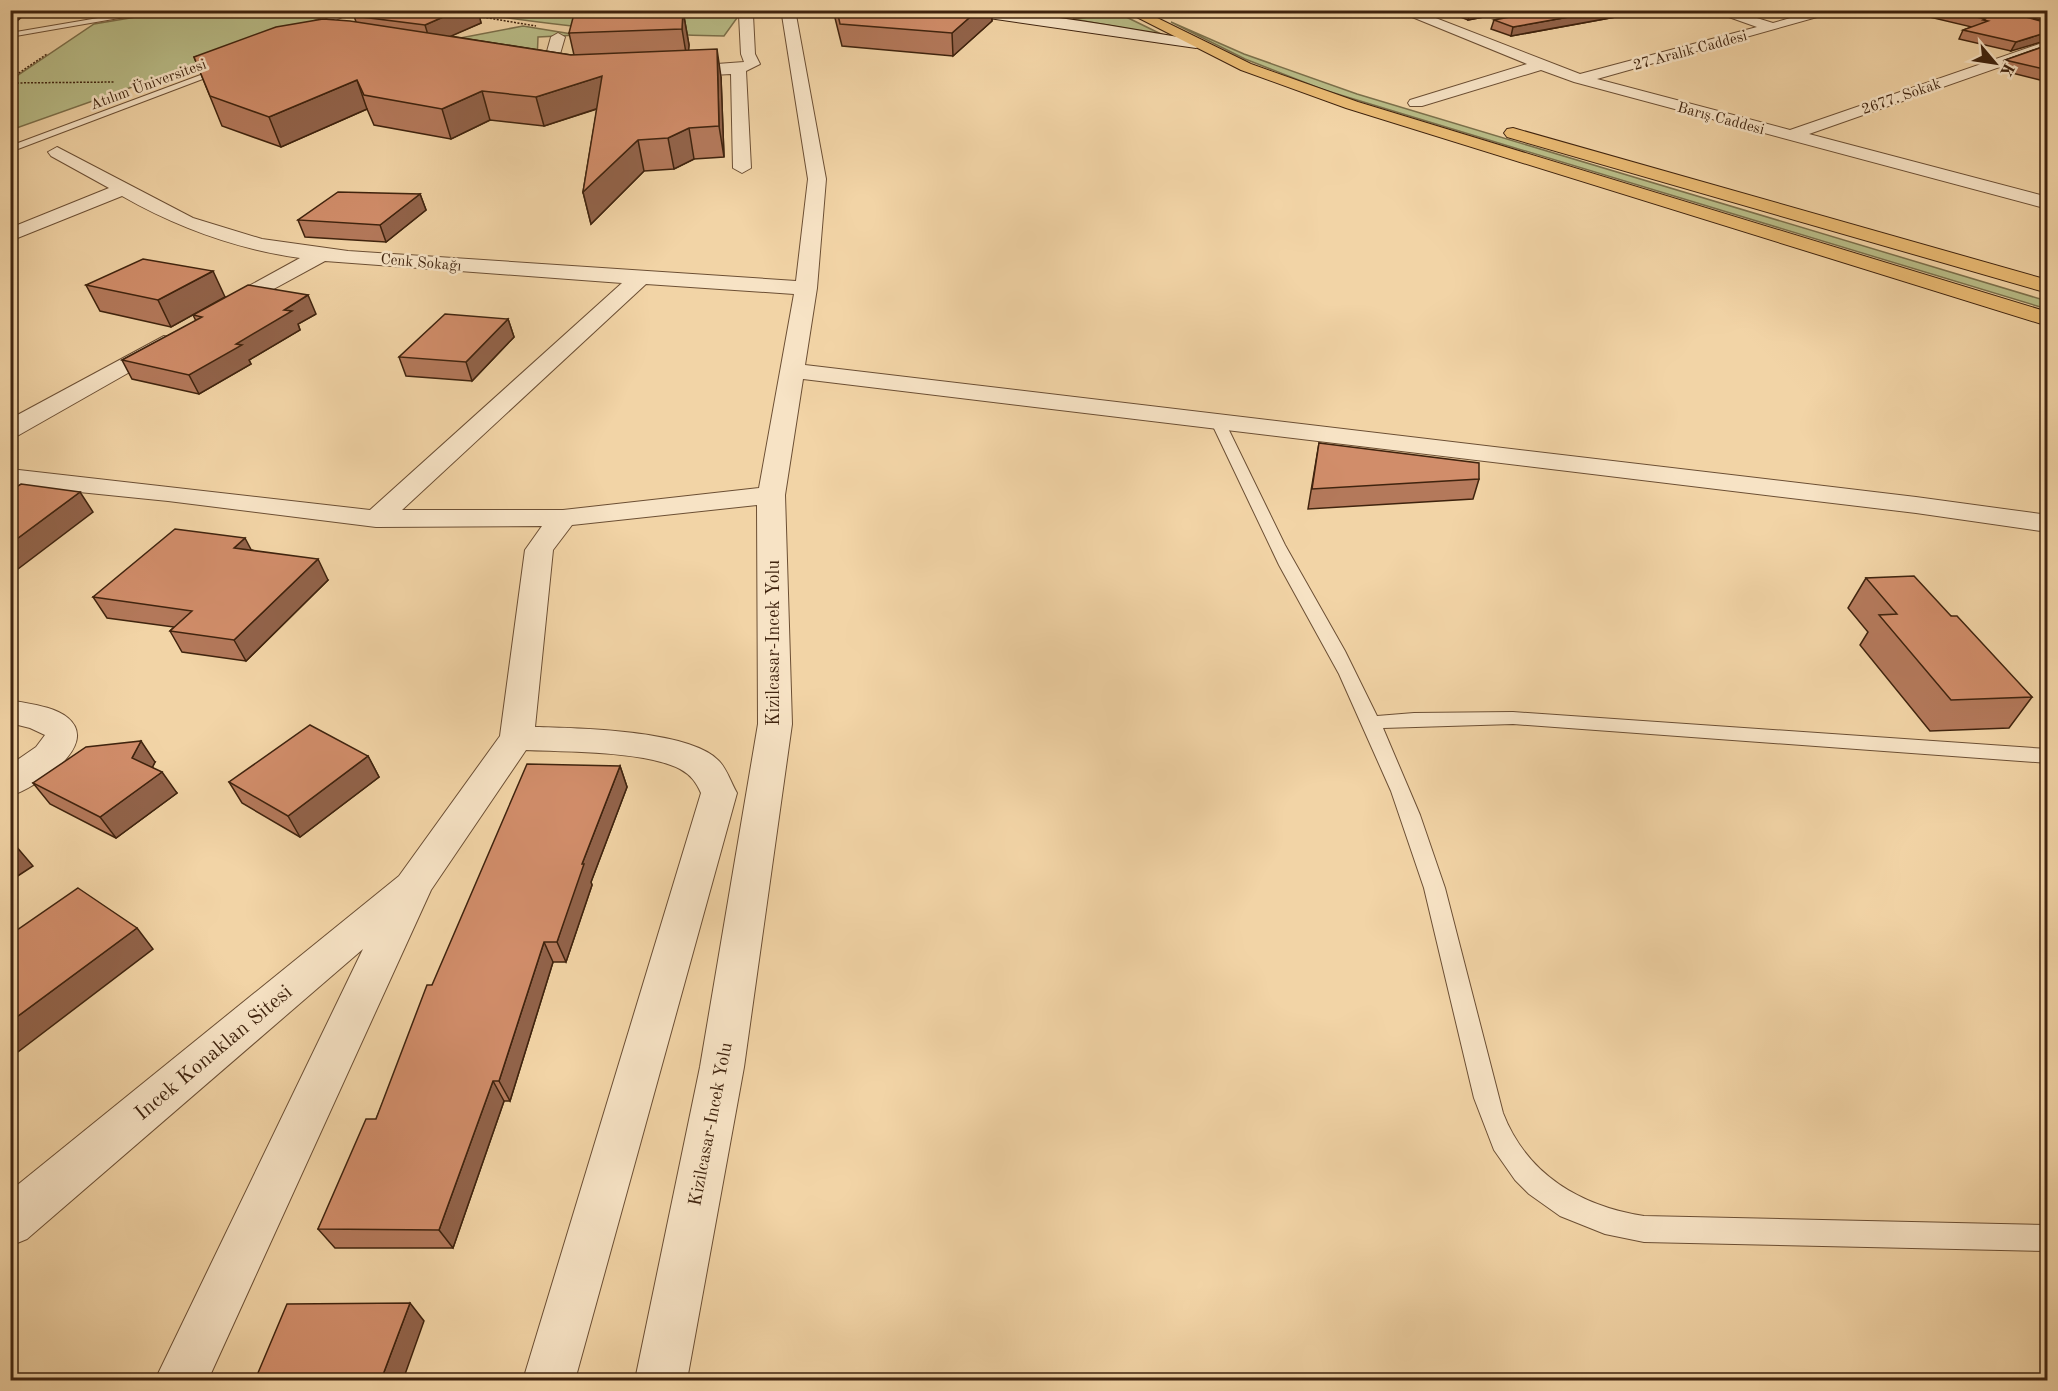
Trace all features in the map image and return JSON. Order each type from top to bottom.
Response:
[{"type":"main road","points":[[1129,10],[1196,44],[1284,82],[1438,133],[2048,320]]},
{"type":"main road","points":[[1395,98],[1450,114]]},
{"type":"main road","points":[[1495,127],[2048,287]]},
{"type":"street","name":"Kizilcasar-Incek Yolu","points":[[661,1380],[722,1066],[775,724],[771,495],[806,288],[817,179],[789,15],[792,10]]},
{"type":"street","name":"Barış Caddesi","points":[[1401,10],[1579,79],[1788,136],[2044,200]]},
{"type":"street","points":[[1715,10],[1774,28]]},
{"type":"street","name":"27 Aralık Caddesi","points":[[1579,79],[1836,10]]},
{"type":"street","points":[[966,11],[1070,24],[1196,44]]},
{"type":"street","points":[[966,11],[1076,11]]},
{"type":"street","points":[[657,73],[738,69],[752,64],[748,54],[746,15]]},
{"type":"street","points":[[1449,29],[1483,24]]},
{"type":"street","points":[[554,73],[515,67],[553,58],[558,37]]},
{"type":"street","name":"2677. Sokak","points":[[1788,136],[2048,45]]},
{"type":"street","points":[[1416,104],[1542,65]]},
{"type":"street","points":[[738,69],[742,168]]},
{"type":"street","name":"Cenk Sokağı","points":[[57,152],[98,172],[122,189],[205,230],[270,248],[640,278],[806,288]]},
{"type":"street","points":[[10,235],[122,189]]},
{"type":"street","points":[[208,319],[322,254]]},
{"type":"street","points":[[376,519],[640,278]]},
{"type":"street","points":[[10,430],[187,330]]},
{"type":"street","points":[[792,371],[1905,504],[2048,524]]},
{"type":"street","points":[[10,477],[168,493],[376,519],[563,518],[771,495]]},
{"type":"street","points":[[181,1380],[415,882],[517,738],[539,550],[563,518]]},
{"type":"street","points":[[10,711],[54,724],[62,732],[62,740],[48,756],[10,783]]},
{"type":"street","points":[[517,738],[632,745],[667,751],[705,768],[719,793],[549,1380]]},
{"type":"street","name":"Incek Konaklan Sitesi","points":[[10,1222],[415,882]]},
{"type":"lane","points":[[10,35],[162,10]]},
{"type":"lane","points":[[327,33],[302,30],[354,10]]},
{"type":"lane","name":"Atılım Üniversitesi","points":[[10,139],[231,63],[10,149]]},
{"type":"lane","points":[[1218,422],[1298,586],[1373,723],[1412,820],[1441,909],[1490,1111],[1498,1133],[1522,1169],[1548,1194],[1579,1213],[1612,1225],[1644,1229],[2048,1238]]},
{"type":"lane","points":[[1373,723],[1414,719],[1513,718],[2048,756]]},
{"type":"path","points":[[473,16],[540,26]]},
{"type":"path","points":[[10,83],[124,82]]},
{"type":"green space","points":[[172,11],[339,11],[11,130],[11,80],[94,24]]},
{"type":"green space","points":[[459,11],[742,11],[724,36],[657,34],[591,28]]},
{"type":"green space","points":[[1118,13],[1163,35],[1073,19]]},
{"type":"green space","points":[[1171,22],[1244,54],[1357,94],[2047,301],[2047,309],[1324,90],[1245,59]]},
{"type":"green space","points":[[523,26],[578,35],[538,37],[537,62],[434,43]]},
{"type":"building","points":[[368,10],[459,10],[425,25],[354,16]]},
{"type":"building","points":[[575,10],[611,10],[610,14],[683,11],[682,29],[569,33]]},
{"type":"building","points":[[837,10],[978,10],[952,33],[840,24]]},
{"type":"building","points":[[1547,10],[1608,10],[1513,27],[1494,20]]},
{"type":"building","points":[[1945,10],[2000,10],[2048,23],[2048,32],[2016,42],[1963,30],[1988,21]]},
{"type":"building","points":[[323,19],[350,21],[571,55],[717,49],[719,126],[689,128],[668,138],[638,140],[583,192],[602,76],[536,97],[482,91],[442,109],[364,95],[357,80],[269,117],[210,96],[194,57],[276,27]]},
{"type":"building","points":[[2048,45],[2048,70],[2005,60]]},
{"type":"building","points":[[338,192],[420,194],[380,225],[298,220]]},
{"type":"building","points":[[143,259],[213,271],[158,300],[86,285]]},
{"type":"building","points":[[248,285],[308,295],[284,310],[292,311],[236,344],[242,345],[189,375],[122,360],[202,317],[193,315]]},
{"type":"building","points":[[445,314],[508,319],[466,362],[399,357]]},
{"type":"building","points":[[1319,443],[1479,463],[1479,479],[1312,489]]},
{"type":"building","points":[[21,484],[80,492],[10,544],[10,491]]},
{"type":"building","points":[[175,529],[245,538],[234,548],[318,559],[234,640],[170,631],[192,611],[93,597]]},
{"type":"building","points":[[1914,576],[1951,616],[1957,616],[2032,697],[1951,700],[1879,615],[1897,614],[1866,578]]},
{"type":"building","points":[[310,725],[368,756],[288,816],[229,782]]},
{"type":"building","points":[[141,741],[132,758],[162,772],[100,817],[33,783],[86,747]]},
{"type":"building","points":[[527,764],[620,766],[582,864],[584,864],[557,942],[544,942],[499,1081],[493,1081],[439,1230],[318,1229],[366,1119],[376,1119],[427,985],[432,985]]},
{"type":"building","points":[[78,888],[137,928],[10,1022],[10,935]]},
{"type":"building","points":[[410,1303],[381,1380],[255,1380],[287,1304]]}]
